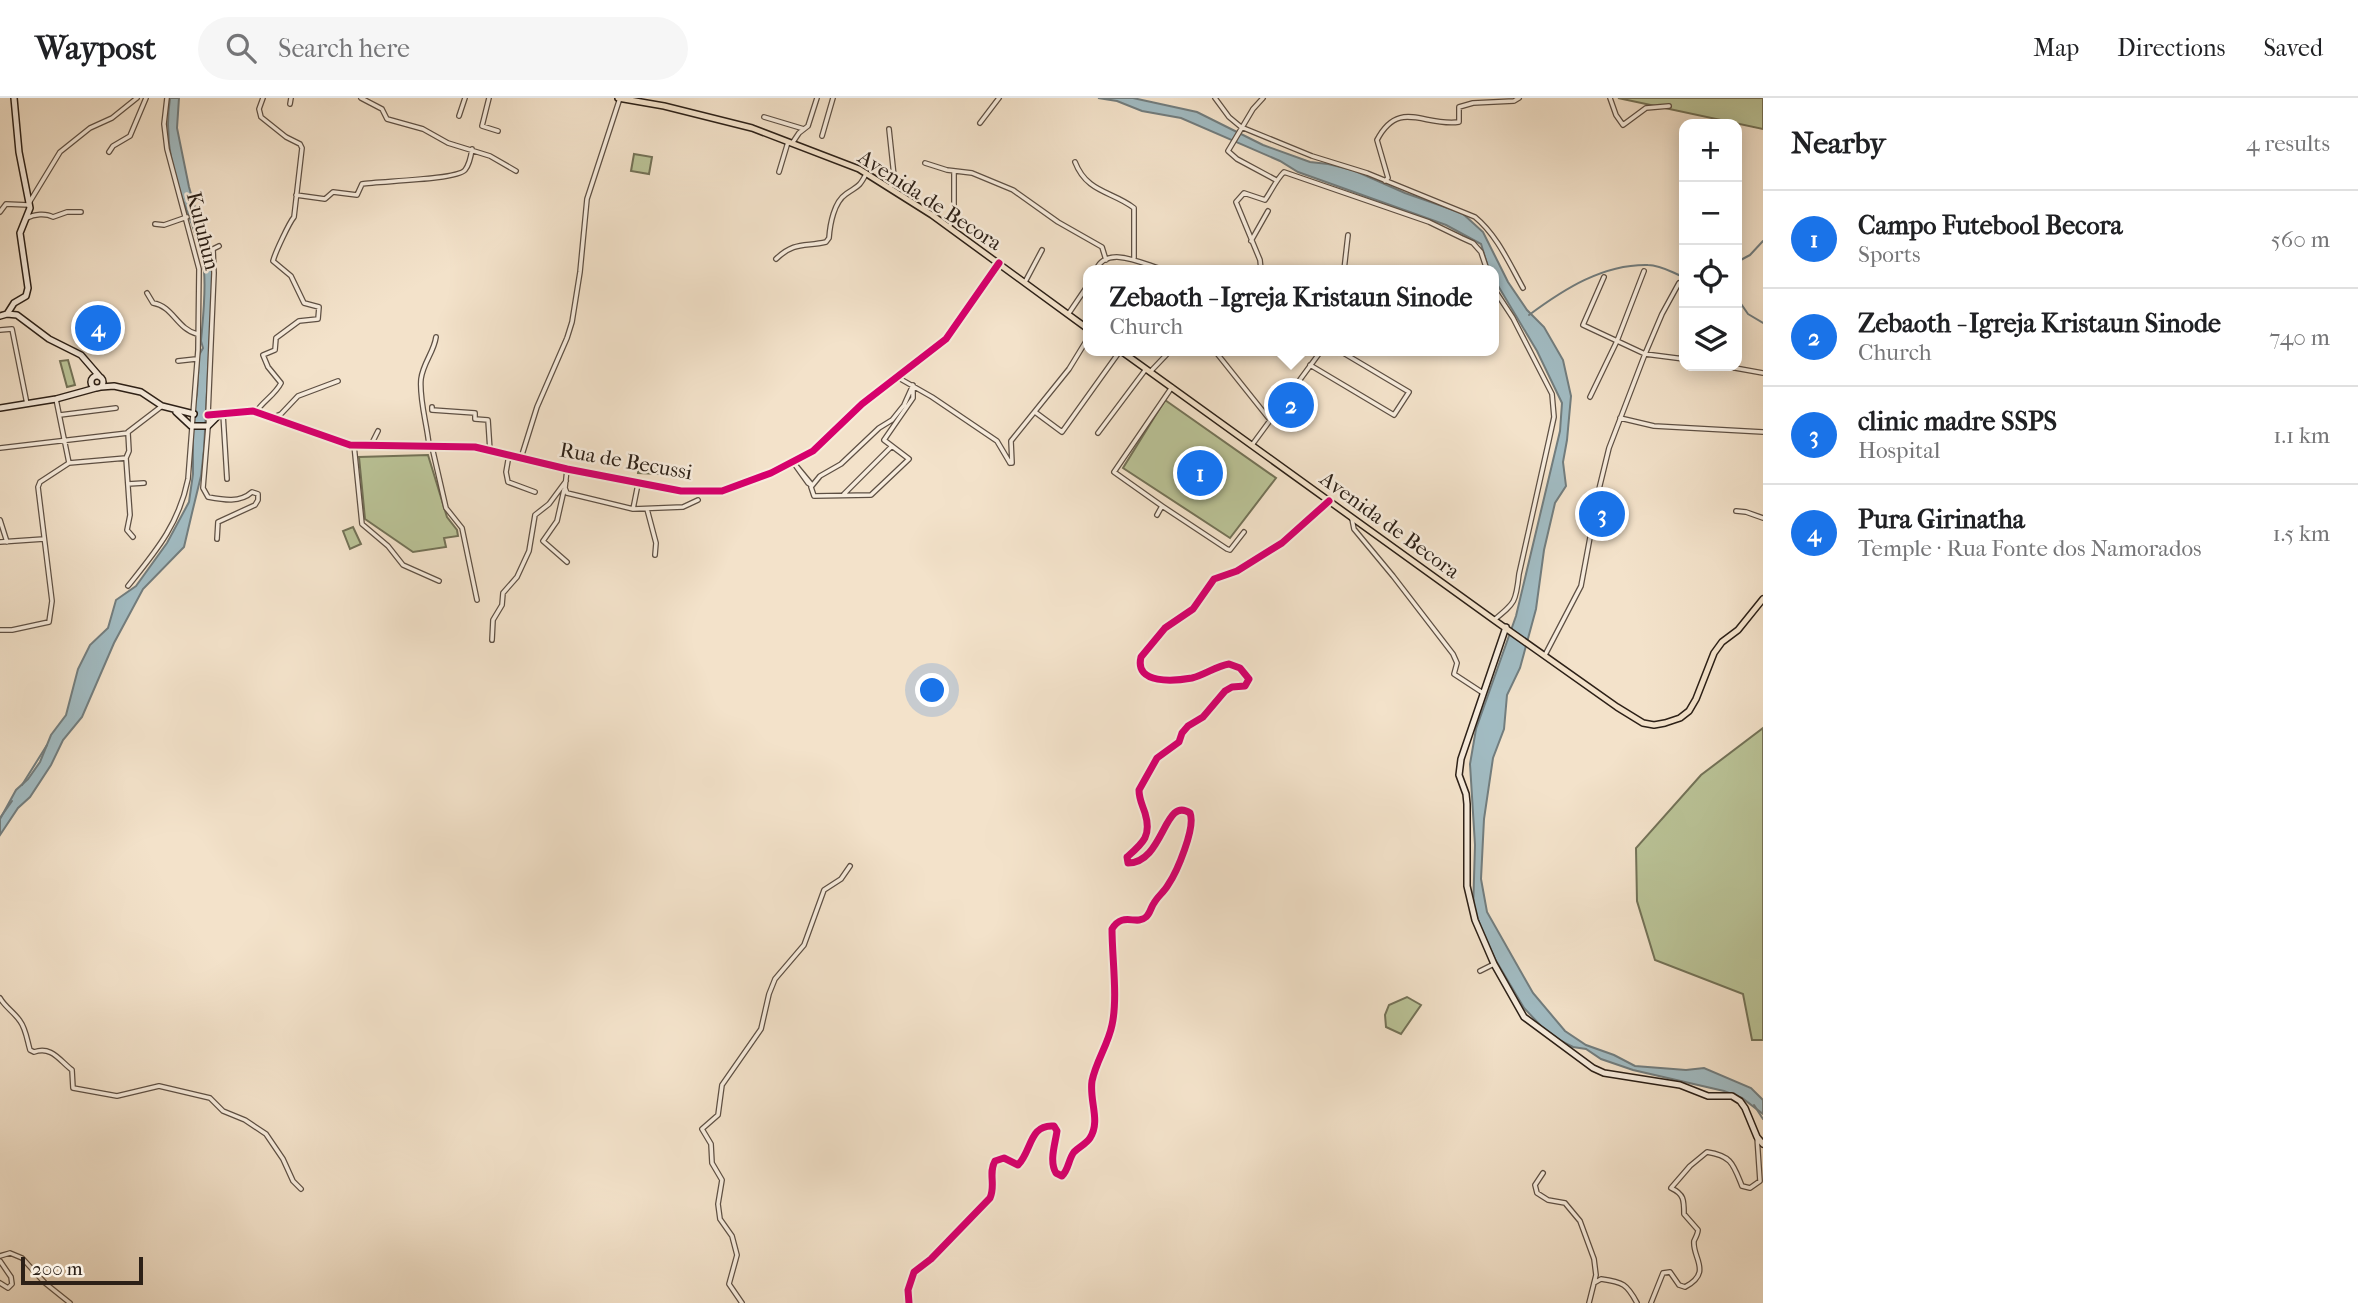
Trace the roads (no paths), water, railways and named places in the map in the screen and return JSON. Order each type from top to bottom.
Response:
[{"type":"main road","name":"Avenida de Becora","points":[[619,98],[708,116],[791,141],[867,174],[949,227],[1083,325]]},
{"type":"main road","name":"Avenida de Becora","points":[[1127,356],[1494,620],[1638,720],[1650,725],[1679,718],[1689,711],[1714,653],[1722,642],[1738,631],[1763,599]]},
{"type":"street","points":[[14,98],[19,152],[29,204]]},
{"type":"street","points":[[3,315],[14,303],[26,296],[28,288],[20,233],[29,204],[60,152],[90,128],[112,118],[138,98]]},
{"type":"street","points":[[109,152],[113,146],[130,136],[146,98]]},
{"type":"street","name":"Kuluhun","points":[[128,586],[174,523],[185,497],[188,479],[198,334],[199,269],[167,149],[164,124],[167,98]]},
{"type":"street","points":[[256,412],[262,402],[278,390],[281,383],[268,367],[263,355],[275,350],[276,338],[299,321],[318,319],[319,307],[304,303],[291,276],[272,259],[294,217],[301,145],[261,117],[259,112],[264,98]]},
{"type":"street","points":[[290,104],[291,98]]},
{"type":"street","points":[[361,98],[382,109],[387,119],[423,129],[516,171]]},
{"type":"street","points":[[459,116],[465,98]]},
{"type":"street","points":[[489,98],[482,126],[498,131]]},
{"type":"street","points":[[521,458],[537,407],[572,322],[587,199],[619,98]]},
{"type":"street","points":[[779,172],[791,141],[808,126],[817,98]]},
{"type":"street","points":[[822,136],[834,98]]},
{"type":"street","points":[[980,123],[999,98]]},
{"type":"street","points":[[1215,98],[1240,129],[1385,181],[1475,217],[1484,224],[1503,251],[1523,288]]},
{"type":"street","points":[[1264,98],[1253,108],[1228,151],[1232,156],[1276,180]]},
{"type":"street","points":[[1385,181],[1388,178],[1377,140],[1384,125],[1392,118],[1418,115],[1439,122],[1459,122],[1459,107],[1473,103],[1514,101],[1519,98]]},
{"type":"street","points":[[1611,98],[1616,115],[1623,125],[1646,108],[1669,106]]},
{"type":"street","points":[[764,117],[804,129]]},
{"type":"street","points":[[889,129],[894,176],[890,188]]},
{"type":"street","points":[[296,195],[325,199],[333,192],[357,195],[362,184],[459,174],[465,169],[472,149]]},
{"type":"street","points":[[1075,162],[1079,173],[1087,181],[1135,208],[1134,258]]},
{"type":"street","points":[[925,163],[972,173],[1013,190],[1058,222],[1102,247],[1106,260]]},
{"type":"street","points":[[949,227],[954,218],[954,170]]},
{"type":"street","points":[[1260,265],[1236,202],[1244,193],[1265,200],[1273,190],[1276,180],[1284,172],[1429,222],[1473,243],[1481,252],[1485,265]]},
{"type":"street","points":[[776,259],[783,252],[799,245],[826,242],[837,206],[844,195],[859,187],[867,174]]},
{"type":"street","points":[[0,212],[6,204],[29,204]]},
{"type":"street","points":[[1251,241],[1268,211]]},
{"type":"street","points":[[25,219],[32,215],[49,214],[53,217],[67,212],[81,212]]},
{"type":"street","points":[[155,224],[164,225],[187,218]]},
{"type":"street","points":[[1345,265],[1348,235]]},
{"type":"street","points":[[216,538],[218,522],[255,505],[258,500],[256,492],[240,500],[208,497],[203,488],[214,273],[212,253],[213,249],[219,246]]},
{"type":"street","points":[[1024,282],[1042,250]]},
{"type":"street","points":[[1098,265],[1106,260],[1134,258],[1152,265]]},
{"type":"street","name":"Rua de Becussi","points":[[208,415],[256,412],[354,445],[430,445],[491,451],[567,469],[692,492],[722,491],[813,451],[857,409],[946,339],[999,263]]},
{"type":"street","points":[[1590,397],[1617,341],[1644,271]]},
{"type":"street","points":[[1604,277],[1583,325],[1645,354],[1679,358]]},
{"type":"street","points":[[1545,655],[1581,586],[1599,489],[1620,418],[1662,314],[1679,283]]},
{"type":"street","points":[[1069,313],[1083,292]]},
{"type":"street","points":[[147,293],[153,303],[161,304],[182,326],[198,334]]},
{"type":"street","points":[[1494,620],[1513,605],[1517,595],[1554,404],[1552,394],[1499,297]]},
{"type":"street","points":[[3,315],[17,315],[49,339],[81,355],[100,383]]},
{"type":"street","points":[[0,330],[12,329],[27,404]]},
{"type":"street","points":[[436,337],[435,347],[428,355],[421,381],[430,445],[446,508],[462,528],[477,600]]},
{"type":"street","points":[[897,377],[997,441],[1012,463],[1011,441],[1069,369],[1083,346]]},
{"type":"street","points":[[1035,412],[1062,432],[1116,356]]},
{"type":"street","points":[[1098,433],[1148,371],[1164,356]]},
{"type":"street","points":[[1219,356],[1270,420]]},
{"type":"street","points":[[1252,445],[1317,356]]},
{"type":"street","points":[[1310,365],[1394,415],[1409,392],[1348,356]]},
{"type":"street","points":[[178,361],[196,359]]},
{"type":"street","points":[[90,365],[91,381]]},
{"type":"street","points":[[1742,369],[1763,373]]},
{"type":"street","points":[[84,390],[96,376],[100,383]]},
{"type":"street","points":[[91,381],[141,392],[162,406],[192,414]]},
{"type":"street","points":[[272,418],[281,414],[298,396],[338,381]]},
{"type":"street","points":[[0,408],[57,399],[100,383]]},
{"type":"street","points":[[812,485],[808,484],[793,462],[812,485],[814,496],[871,495],[909,459],[884,440],[913,398],[913,385]]},
{"type":"street","points":[[812,485],[892,420],[904,405],[913,385]]},
{"type":"street","points":[[1172,387],[1114,472],[1227,550],[1230,550],[1244,532]]},
{"type":"street","points":[[57,399],[69,463]]},
{"type":"street","points":[[0,448],[128,433],[162,406]]},
{"type":"street","points":[[432,407],[432,410],[475,413],[475,419],[487,419],[491,451]]},
{"type":"street","points":[[60,415],[116,408]]},
{"type":"street","points":[[174,410],[191,426],[207,426],[222,414]]},
{"type":"street","points":[[222,414],[227,479]]},
{"type":"street","points":[[1620,418],[1654,426],[1763,432]]},
{"type":"street","points":[[371,445],[378,431]]},
{"type":"street","points":[[128,433],[129,451],[126,458],[130,521],[127,530],[133,537]]},
{"type":"street","points":[[354,445],[362,524],[388,547],[403,565],[439,581]]},
{"type":"street","points":[[843,495],[892,446]]},
{"type":"street","points":[[509,456],[506,472],[508,482],[535,492]]},
{"type":"street","points":[[0,630],[49,622],[52,601],[38,487],[40,482],[69,463],[126,458]]},
{"type":"street","points":[[567,469],[557,521],[543,541],[567,562]]},
{"type":"street","points":[[492,640],[494,620],[502,605],[503,593],[515,581],[529,551],[535,515],[549,504],[566,481]]},
{"type":"street","points":[[633,509],[638,482]]},
{"type":"street","points":[[128,484],[144,483]]},
{"type":"street","points":[[565,488],[569,494],[633,509],[687,507],[698,500]]},
{"type":"street","points":[[909,1303],[908,1290],[914,1272],[931,1259],[990,1198],[993,1189],[991,1169],[995,1161],[1000,1158],[1020,1164],[1036,1131],[1046,1125],[1054,1126],[1057,1131],[1053,1147],[1053,1168],[1062,1176],[1067,1171],[1075,1151],[1087,1142],[1094,1129],[1096,1120],[1091,1102],[1093,1078],[1109,1038],[1114,1015],[1112,929],[1126,918],[1140,920],[1147,916],[1169,884],[1192,824],[1189,813],[1183,809],[1177,810],[1168,820],[1156,846],[1138,861],[1128,863],[1127,858],[1143,844],[1147,834],[1146,815],[1139,790],[1157,758],[1179,742],[1188,726],[1203,718],[1224,691],[1245,686],[1249,679],[1240,668],[1229,664],[1192,678],[1153,678],[1142,673],[1141,657],[1165,628],[1193,609],[1214,579],[1237,571],[1282,543],[1329,500]]},
{"type":"street","points":[[1157,515],[1162,506]]},
{"type":"street","points":[[647,509],[656,543],[655,555]]},
{"type":"street","points":[[1736,511],[1763,518]]},
{"type":"street","points":[[1352,519],[1354,529],[1453,654],[1457,663],[1454,674],[1483,693]]},
{"type":"street","points":[[0,520],[8,542]]},
{"type":"street","points":[[0,542],[44,539]]},
{"type":"street","points":[[1508,628],[1483,693],[1458,772],[1467,804],[1467,886],[1475,920],[1494,964],[1524,1017],[1593,1068],[1616,1075],[1681,1085],[1708,1096],[1732,1097],[1740,1101],[1745,1108],[1756,1135],[1763,1144]]},
{"type":"street","points":[[741,1303],[729,1284],[737,1255],[732,1237],[719,1216],[722,1180],[712,1163],[712,1144],[702,1129],[718,1115],[722,1085],[761,1029],[772,986],[784,967],[804,945],[822,892],[841,879],[850,866]]},
{"type":"street","points":[[1480,971],[1494,964]]},
{"type":"street","points":[[0,998],[19,1019],[30,1050],[34,1052],[43,1049],[54,1053],[72,1070],[73,1087],[117,1096],[159,1086],[210,1098],[223,1111],[245,1120],[266,1134],[283,1159],[293,1181],[301,1189]]},
{"type":"street","points":[[1651,1303],[1663,1273],[1670,1272],[1679,1285],[1687,1287],[1696,1279],[1700,1264],[1694,1240],[1698,1230],[1684,1214],[1681,1192],[1671,1188],[1690,1166],[1707,1152],[1720,1154],[1730,1160],[1742,1186],[1750,1188],[1760,1181],[1756,1135]]},
{"type":"street","points":[[1543,1173],[1535,1185],[1537,1193],[1548,1200],[1565,1203],[1580,1221],[1594,1259],[1594,1283],[1589,1303]]},
{"type":"street","points":[[0,1283],[8,1288],[12,1284],[0,1258],[10,1253],[22,1258],[45,1283],[70,1303]]},
{"type":"street","points":[[1594,1283],[1601,1279],[1624,1284],[1637,1303]]},
{"type":"water","points":[[170,98],[179,98],[177,128],[189,187],[213,277],[201,476],[184,547],[143,589],[114,643],[82,717],[63,740],[51,765],[30,797],[18,808],[0,835],[0,819],[16,790],[40,762],[51,735],[66,715],[78,669],[90,645],[108,628],[116,600],[136,586],[167,543],[189,502],[193,474],[193,410],[197,394],[199,355],[203,348],[201,341],[205,279],[198,243],[172,161],[168,136]]},
{"type":"water","points":[[1098,98],[1133,98],[1197,112],[1263,145],[1310,162],[1353,170],[1405,193],[1462,213],[1483,232],[1508,282],[1527,310],[1544,327],[1563,360],[1571,396],[1563,462],[1566,486],[1555,503],[1544,550],[1536,609],[1520,668],[1507,695],[1504,729],[1493,758],[1484,819],[1481,879],[1487,912],[1533,993],[1565,1031],[1586,1045],[1635,1066],[1686,1070],[1704,1068],[1751,1088],[1763,1100],[1763,1114],[1742,1098],[1724,1091],[1633,1070],[1559,1040],[1524,1008],[1495,959],[1473,912],[1475,845],[1470,764],[1476,729],[1516,616],[1560,431],[1562,403],[1537,351],[1499,287],[1499,265],[1487,265],[1481,244],[1446,225],[1298,172],[1280,161],[1181,118],[1142,111],[1117,101]]},
{"type":"waterway","points":[[1742,259],[1763,241]]},
{"type":"waterway","points":[[1529,315],[1570,287],[1615,269],[1653,265],[1679,275]]},
{"type":"waterway","points":[[1742,305],[1748,314],[1763,323]]},
{"type":"waterway","points":[[22,785],[47,745]]},
{"type":"waterway","points":[[0,818],[12,801]]},
{"type":"waterway","points":[[1754,1105],[1763,1119]]},
{"type":"place","name":"Pura Girinatha","points":[[98,328]]},
{"type":"place","name":"Zebaoth - Igreja Kristaun Sinode","points":[[1291,405]]},
{"type":"place","name":"Campo Futebool Becora","points":[[1200,473]]},
{"type":"place","name":"clinic madre SSPS","points":[[1602,514]]}]
